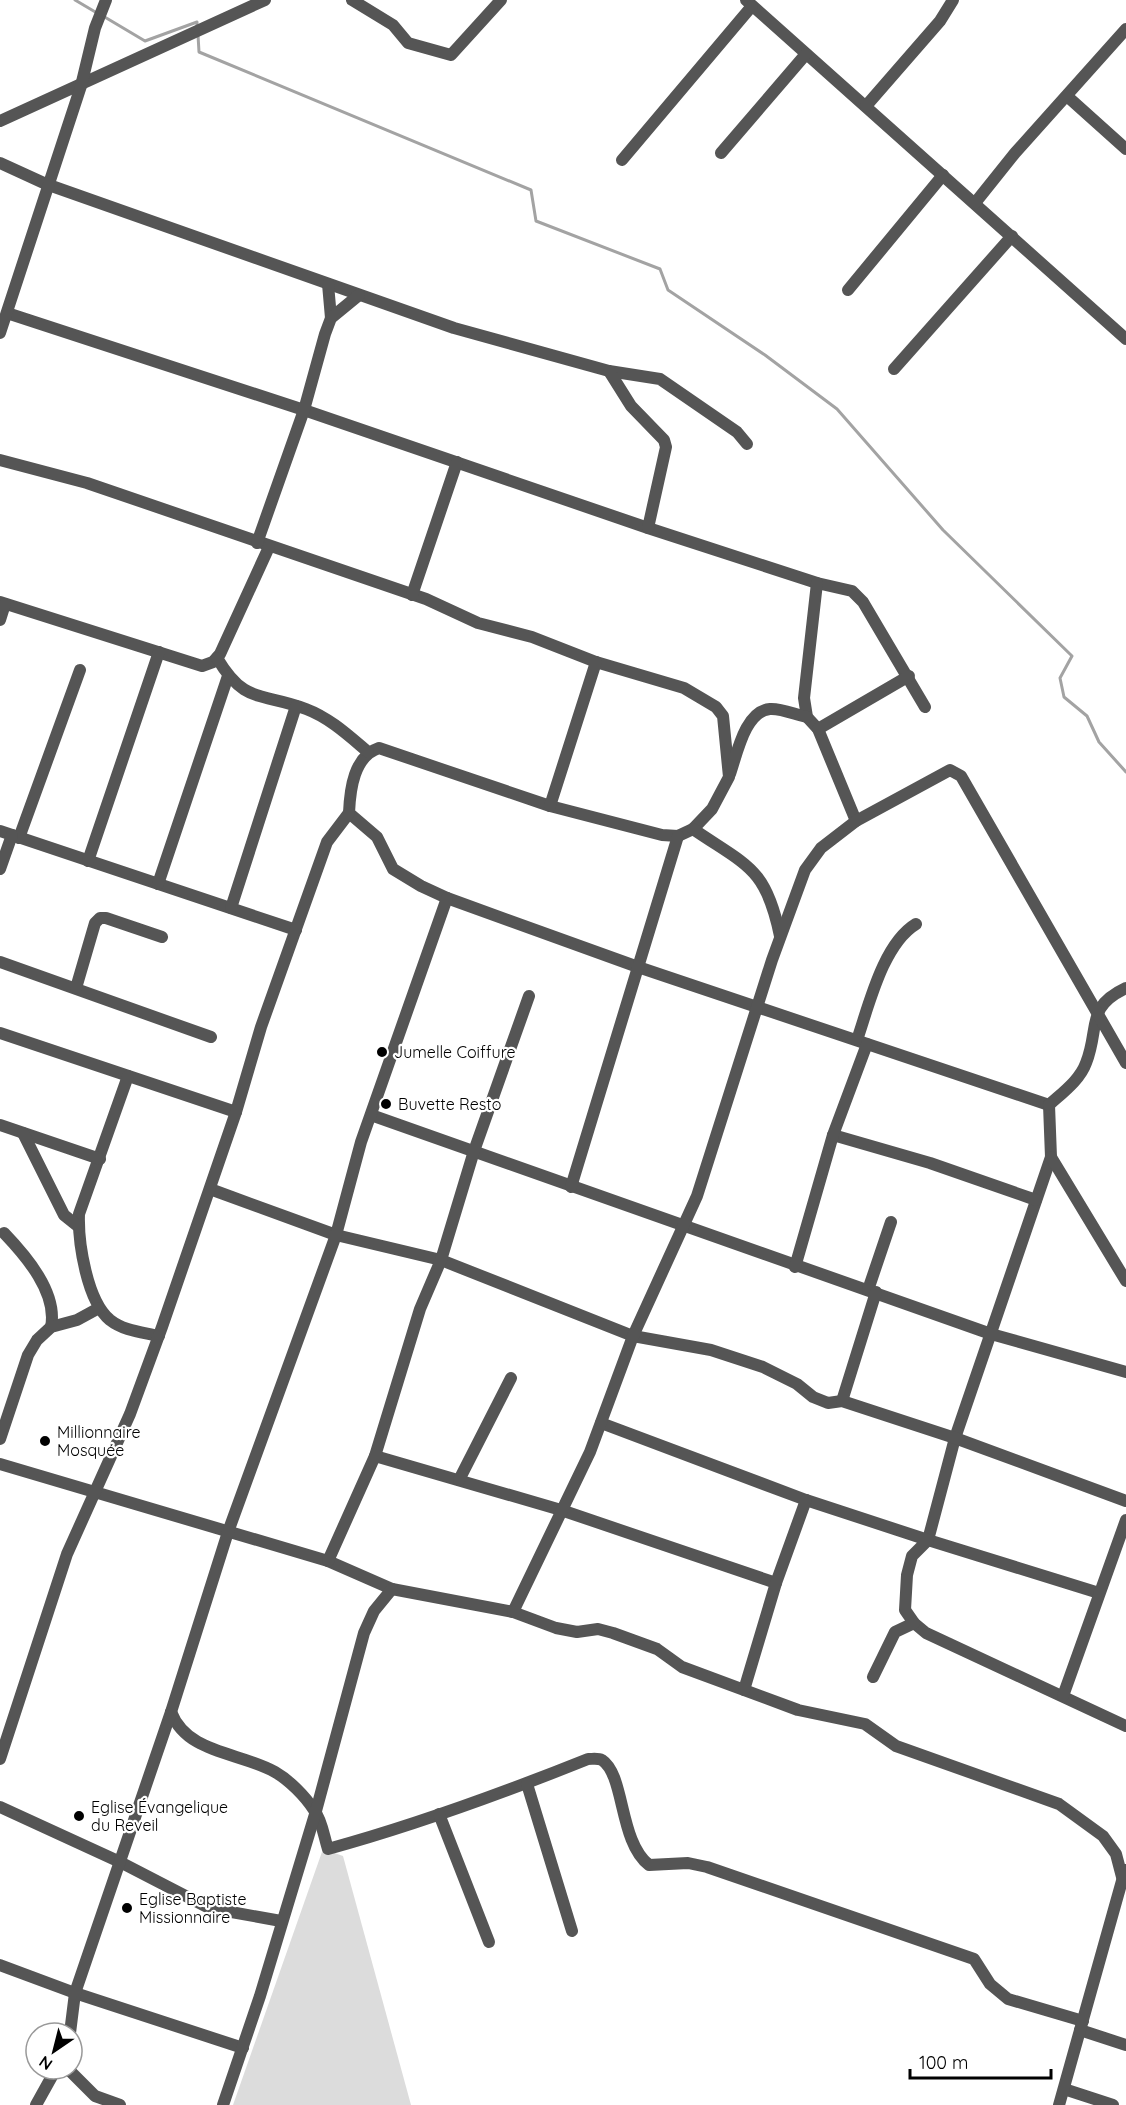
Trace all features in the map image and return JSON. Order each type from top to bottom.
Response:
[{"type":"street","points":[[0,333],[46,184],[81,86],[95,28],[106,0]]},
{"type":"street","points":[[0,121],[81,86],[265,0]]},
{"type":"street","points":[[351,0],[393,25],[408,43],[451,54],[501,0]]},
{"type":"street","points":[[866,106],[940,21],[953,0]]},
{"type":"street","points":[[622,160],[749,3],[1126,339]]},
{"type":"street","points":[[975,203],[1015,153],[1068,97],[1126,29]]},
{"type":"street","points":[[721,153],[806,54]]},
{"type":"street","points":[[1068,97],[1126,148]]},
{"type":"street","points":[[0,163],[46,184],[454,328],[609,371],[660,379],[737,432],[747,444]]},
{"type":"street","points":[[848,290],[944,175]]},
{"type":"street","points":[[894,369],[1011,236]]},
{"type":"street","points":[[0,620],[3,603],[202,666],[217,658],[263,545],[331,318],[328,284]]},
{"type":"street","points":[[331,318],[359,295]]},
{"type":"street","points":[[6,313],[303,410],[648,528],[817,583],[852,591],[863,602],[909,676],[925,707]]},
{"type":"street","points":[[609,371],[631,406],[664,440],[666,447],[648,528]]},
{"type":"street","points":[[0,460],[87,483],[412,595],[478,623],[532,636],[596,662],[684,688],[716,707],[723,716],[729,777]]},
{"type":"street","points":[[412,595],[457,462]]},
{"type":"street","points":[[817,583],[804,698],[807,717],[818,729],[856,821]]},
{"type":"street","points":[[88,861],[159,652]]},
{"type":"street","points":[[217,658],[228,676],[240,689],[254,696],[296,706],[324,717],[368,752]]},
{"type":"street","points":[[550,806],[596,662]]},
{"type":"street","points":[[0,869],[10,835],[80,670]]},
{"type":"street","points":[[158,884],[228,676]]},
{"type":"street","points":[[818,729],[909,676]]},
{"type":"street","points":[[231,908],[296,706]]},
{"type":"street","points":[[0,1759],[67,1554],[130,1414],[159,1336],[236,1112],[261,1028],[327,842],[349,813],[359,762],[368,752],[379,748],[550,806],[662,835],[678,837],[693,830],[712,809],[729,777],[749,723],[757,713],[771,709],[807,717]]},
{"type":"street","points":[[513,1612],[601,1423],[633,1336],[698,1196],[780,937],[805,870],[821,848],[856,821],[950,770],[956,772],[961,776],[1126,1063]]},
{"type":"street","points":[[349,813],[377,837],[393,869],[447,898],[638,967],[1049,1105]]},
{"type":"street","points":[[693,830],[751,867],[764,883],[774,909],[780,937]]},
{"type":"street","points":[[10,835],[296,930]]},
{"type":"street","points":[[571,1187],[678,837]]},
{"type":"street","points":[[72,2021],[75,1993],[171,1712],[228,1532],[336,1235],[371,1115],[447,898]]},
{"type":"street","points":[[76,988],[95,923],[100,918],[162,937]]},
{"type":"street","points":[[795,1267],[862,1042],[876,982],[897,940],[916,924]]},
{"type":"street","points":[[0,962],[211,1038]]},
{"type":"street","points":[[1049,1105],[1070,1086],[1086,1064],[1097,1014],[1104,1001],[1126,988]]},
{"type":"street","points":[[328,1561],[375,1456],[420,1309],[441,1260],[474,1151],[529,996]]},
{"type":"street","points":[[0,1033],[236,1112]]},
{"type":"street","points":[[128,1076],[80,1214],[79,1227],[84,1264],[99,1308],[111,1320],[125,1328],[159,1336]]},
{"type":"street","points":[[1049,1105],[1051,1157],[955,1438],[928,1540],[912,1556],[906,1575],[905,1610],[914,1623],[926,1633],[1126,1726]]},
{"type":"street","points":[[371,1115],[684,1225],[795,1267],[872,1291],[991,1334],[1126,1372]]},
{"type":"street","points":[[1,1130],[23,1133],[100,1159]]},
{"type":"street","points":[[23,1133],[64,1215],[79,1227]]},
{"type":"street","points":[[833,1135],[930,1163],[1036,1200]]},
{"type":"street","points":[[1051,1157],[1126,1281]]},
{"type":"street","points":[[210,1189],[336,1235],[441,1260],[633,1336],[711,1350],[763,1367],[828,1403],[842,1401],[955,1438],[1126,1501]]},
{"type":"street","points":[[842,1401],[891,1222]]},
{"type":"street","points":[[4,1233],[32,1263],[52,1310],[51,1327]]},
{"type":"street","points":[[0,1439],[28,1354],[37,1340],[51,1327],[77,1320],[99,1308]]},
{"type":"street","points":[[459,1480],[511,1378]]},
{"type":"street","points":[[601,1423],[806,1500],[1099,1593]]},
{"type":"street","points":[[375,1456],[561,1510],[776,1583]]},
{"type":"street","points":[[0,1464],[328,1561],[392,1589],[513,1612],[556,1629],[577,1632],[598,1629],[613,1633],[657,1649],[682,1667],[798,1710],[865,1724],[896,1746],[1059,1804],[1103,1836],[1116,1854],[1124,1872],[1059,2105]]},
{"type":"street","points":[[744,1690],[776,1583],[806,1500]]},
{"type":"street","points":[[1063,1696],[1126,1520]]},
{"type":"street","points":[[222,2105],[243,2048],[316,1811],[364,1633],[374,1611],[392,1589]]},
{"type":"street","points":[[873,1677],[895,1632],[914,1623]]},
{"type":"street","points":[[171,1712],[182,1732],[215,1749],[274,1771],[290,1783],[316,1811],[328,1849],[383,1834],[527,1784],[588,1759],[602,1760],[613,1776],[634,1846],[649,1865],[688,1863],[707,1867],[974,1959],[990,1984],[1008,1999],[1082,2025],[1126,2045]]},
{"type":"street","points":[[527,1784],[572,1931]]},
{"type":"street","points":[[0,1807],[120,1862],[209,1908],[281,1921]]},
{"type":"street","points":[[439,1814],[489,1942]]},
{"type":"street","points":[[0,1965],[75,1993],[243,2048]]},
{"type":"street","points":[[36,2105],[49,2081]]},
{"type":"street","points":[[77,2081],[96,2096],[120,2105]]},
{"type":"street","points":[[1064,2089],[1113,2105]]},
{"type":"shaded area","points":[[323,1849],[343,1856],[411,2105],[233,2105]]},
{"type":"waterway","points":[[75,0],[97,13]]},
{"type":"waterway","points":[[103,16],[145,41],[197,22],[197,28]]},
{"type":"waterway","points":[[198,35],[199,52],[531,190],[536,221],[660,269],[668,290],[765,355],[837,409],[943,530],[1072,656],[1060,678],[1064,697],[1087,716],[1099,742],[1126,772]]},
{"type":"place","name":"Jumelle Coiffure","points":[[382,1052]]},
{"type":"place","name":"Buvette Resto","points":[[386,1104]]},
{"type":"place","name":"Millionnaire Mosquée","points":[[45,1441]]},
{"type":"place","name":"Eglise Évangelique du Reveil","points":[[79,1816]]},
{"type":"place","name":"Eglise Baptiste Missionnaire","points":[[127,1908]]}]
